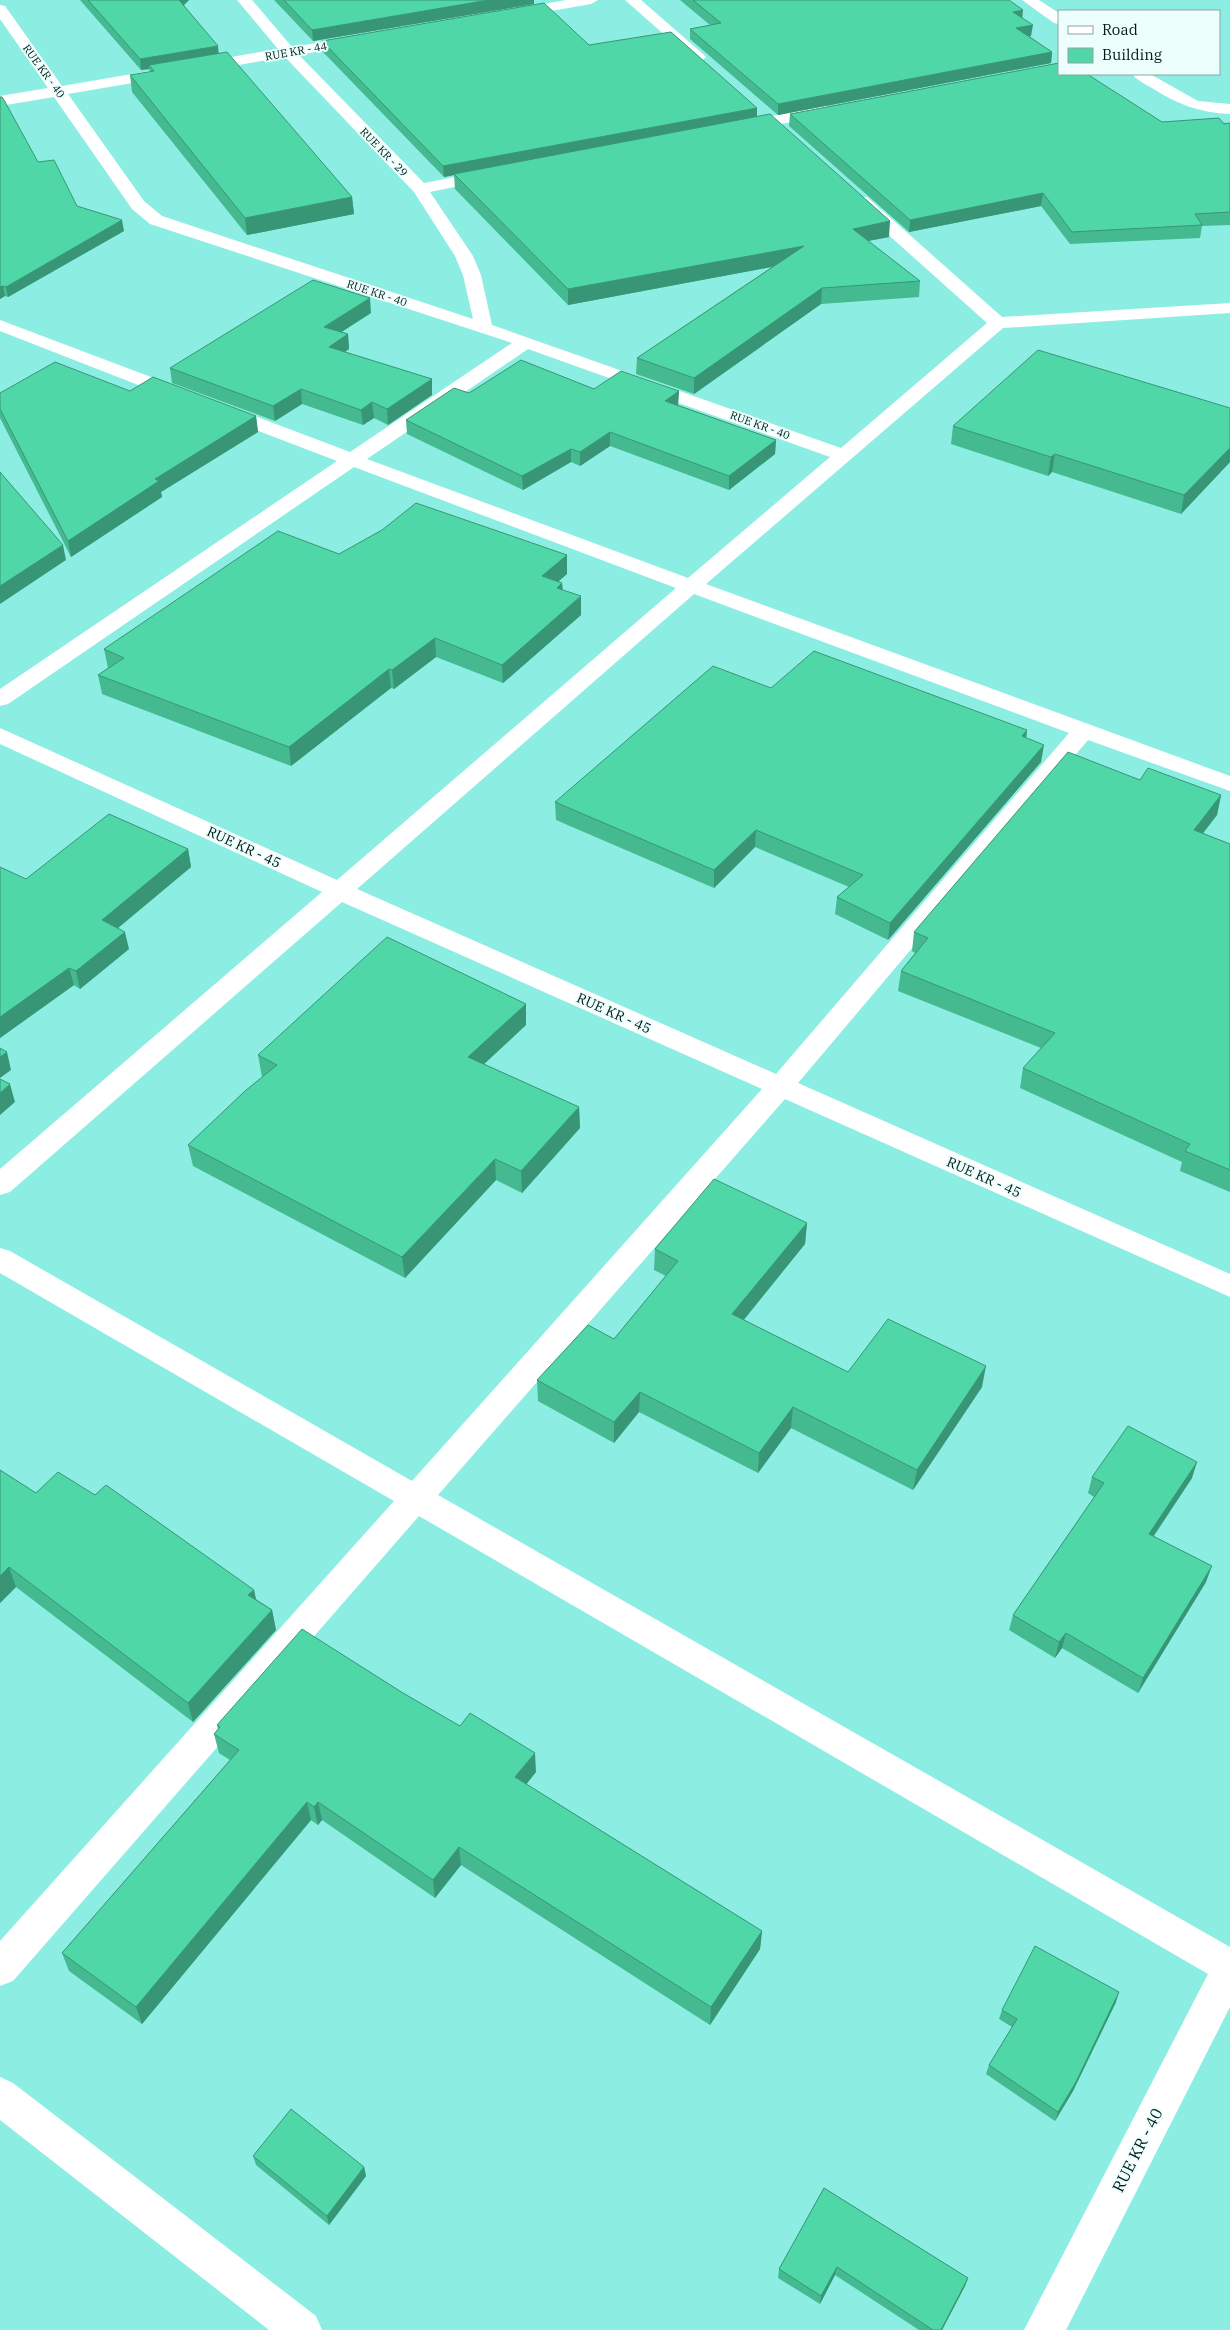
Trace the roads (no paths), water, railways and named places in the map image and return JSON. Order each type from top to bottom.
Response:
[{"type":"street","points":[[0,2],[4,0]]},
{"type":"street","name":"RUE KR - 29","points":[[244,0],[289,53],[420,189],[464,256],[472,275],[484,328]]},
{"type":"street","points":[[494,17],[591,0]]},
{"type":"street","points":[[632,0],[713,70]]},
{"type":"street","points":[[1030,0],[1058,19]]},
{"type":"street","name":"RUE KR - 40","points":[[0,9],[138,205],[156,220],[526,342],[845,456]]},
{"type":"street","name":"RUE KR - 44","points":[[0,101],[377,37]]},
{"type":"street","points":[[1142,75],[1191,105],[1214,110],[1230,109]]},
{"type":"street","points":[[758,108],[787,134]]},
{"type":"street","points":[[723,131],[839,109]]},
{"type":"street","points":[[420,189],[508,172]]},
{"type":"street","points":[[852,193],[998,323]]},
{"type":"street","points":[[0,1185],[691,586],[998,323],[1230,308]]},
{"type":"street","points":[[0,325],[353,460],[1230,784]]},
{"type":"street","points":[[0,699],[526,342]]},
{"type":"street","points":[[0,1968],[780,1088],[1085,729]]},
{"type":"street","name":"RUE KR - 45","points":[[0,735],[340,891],[780,1088],[1230,1286]]},
{"type":"street","points":[[0,1259],[1230,1968]]},
{"type":"street","name":"RUE KR - 40","points":[[1044,2330],[1230,1968]]},
{"type":"street","points":[[0,2096],[302,2330]]}]
